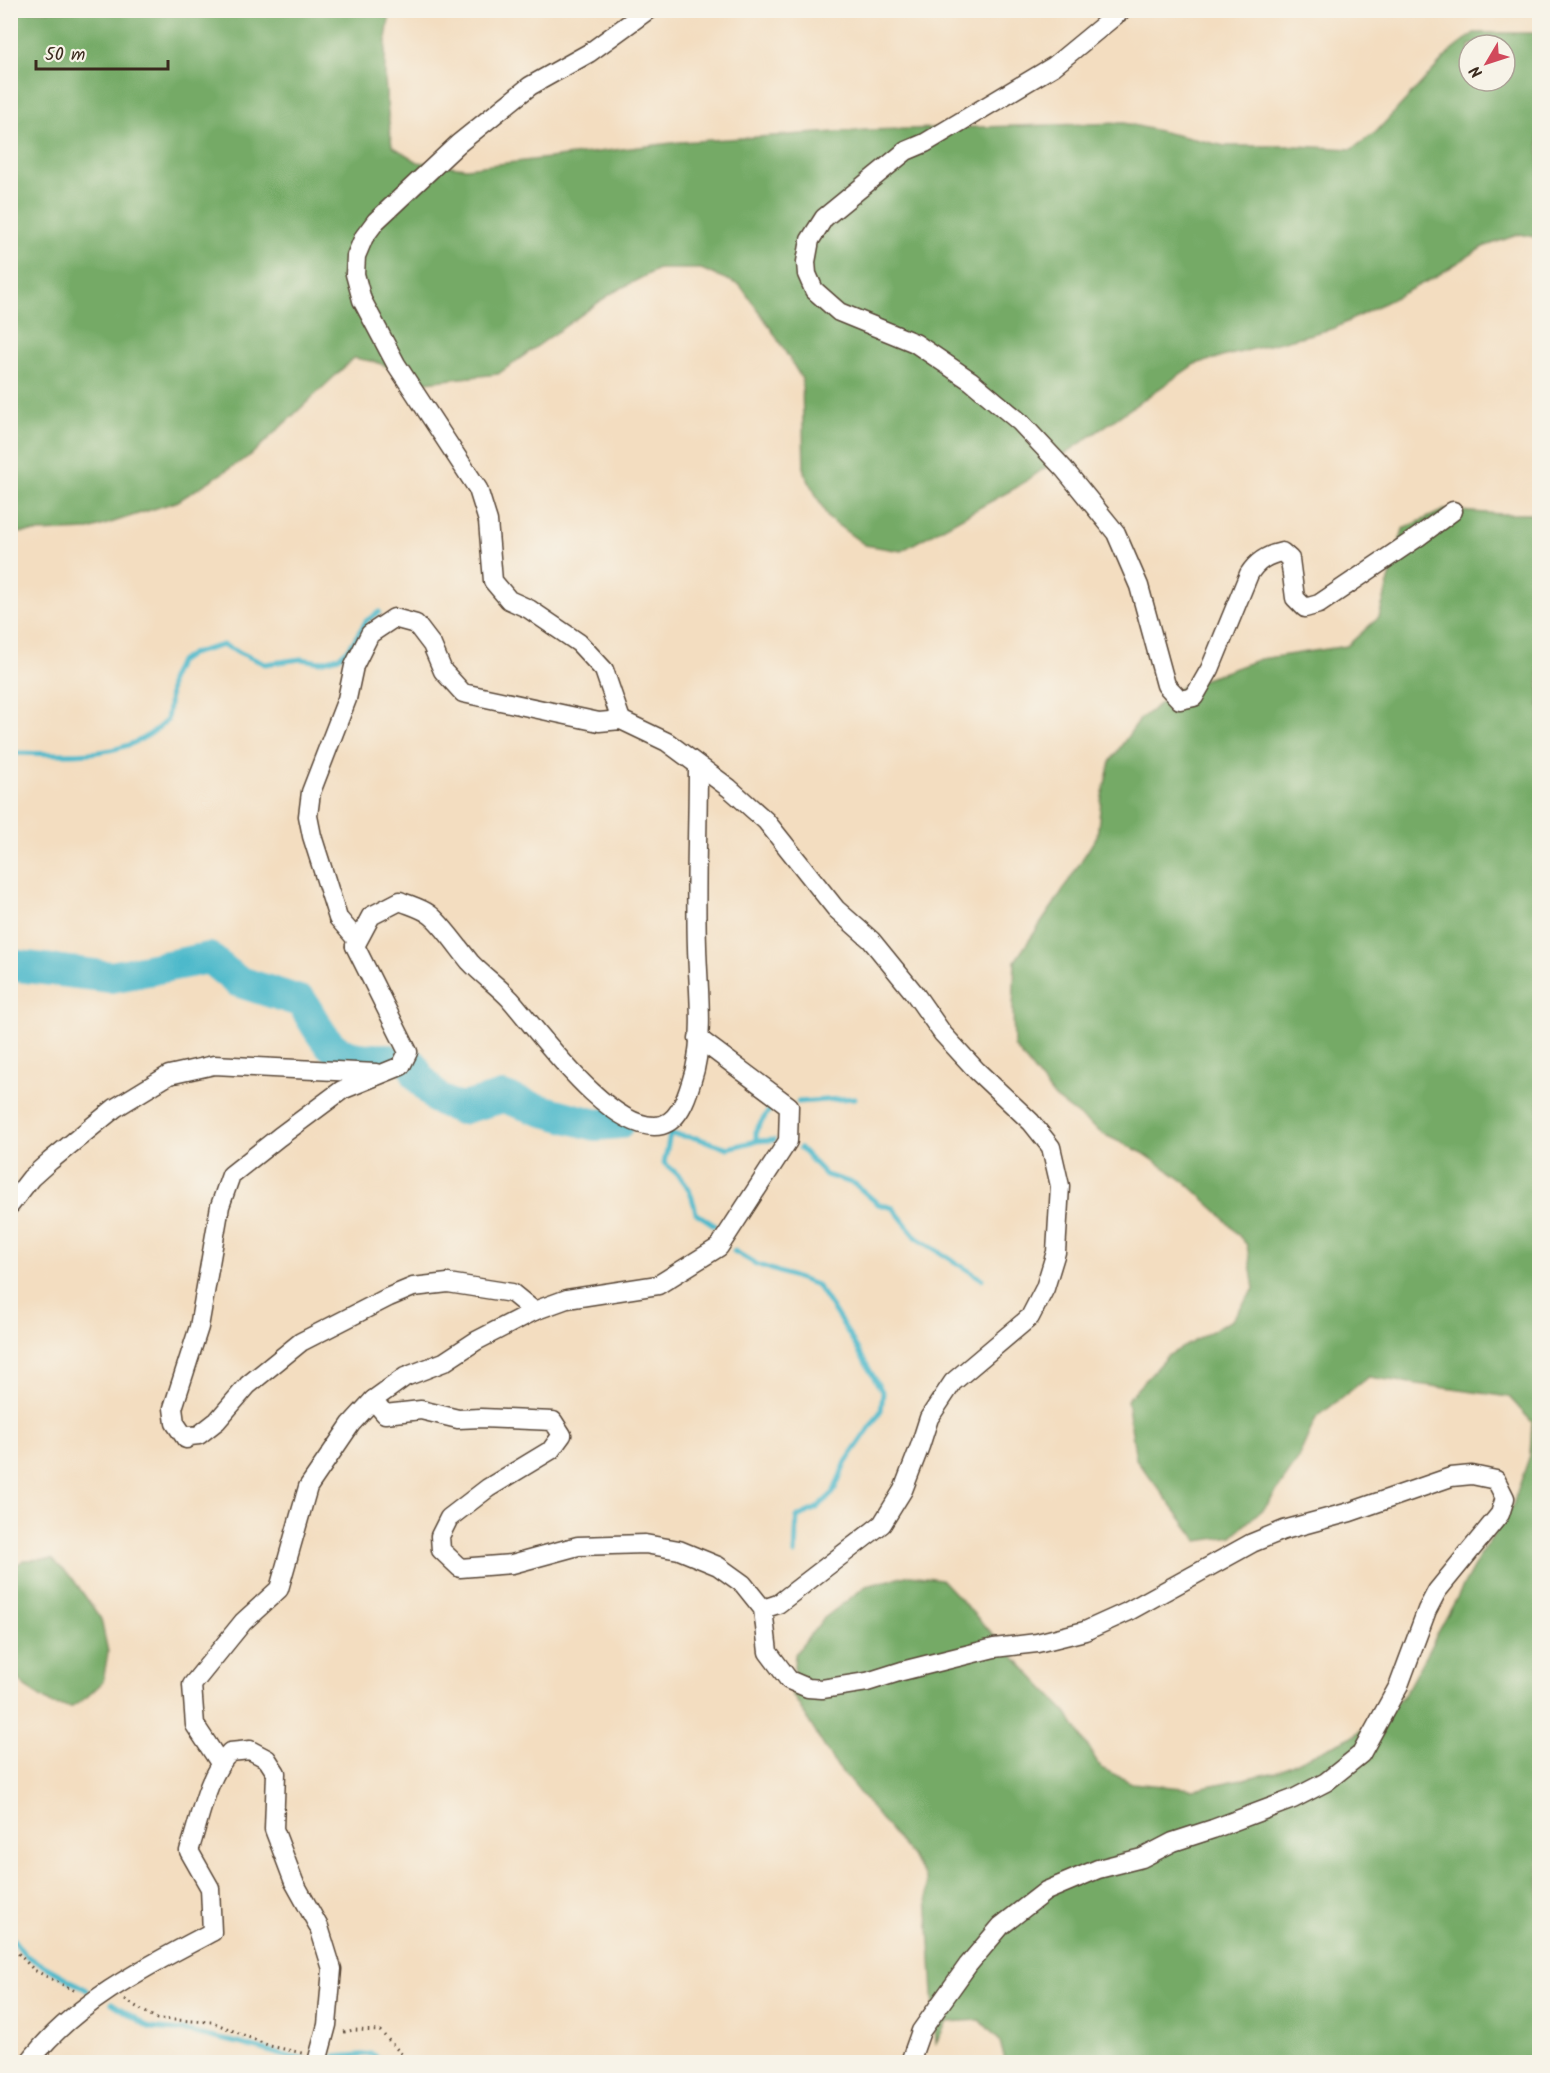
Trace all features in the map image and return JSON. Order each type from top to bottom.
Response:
[{"type":"street","points":[[621,720],[604,670],[579,643],[529,609],[509,600],[493,581],[488,521],[478,489],[396,364],[362,300],[355,274],[356,256],[364,237],[376,221],[458,144],[530,86],[589,53],[648,10]]},
{"type":"street","points":[[1122,10],[1054,66],[925,143],[906,151],[824,218],[810,240],[806,262],[807,274],[814,290],[839,312],[915,343],[971,381],[1020,422],[1064,469],[1116,534],[1139,586],[1166,685],[1180,700],[1194,697],[1210,669],[1249,574],[1254,566],[1269,554],[1282,552],[1290,559],[1295,598],[1305,608],[1319,604],[1453,511]]},
{"type":"street","points":[[534,1311],[512,1293],[448,1283],[413,1287],[389,1296],[301,1342],[248,1385],[217,1421],[200,1435],[186,1439],[175,1423],[173,1408],[199,1327],[220,1206],[231,1175],[342,1090],[401,1066],[408,1052],[355,946],[357,940],[338,918],[312,836],[308,816],[311,792],[347,699],[354,666],[370,634],[394,618],[416,624],[432,645],[443,671],[463,693],[599,722],[621,720],[666,742],[729,788],[766,821],[836,909],[871,940],[915,994],[943,1034],[977,1071],[1032,1122],[1051,1147],[1060,1186],[1056,1252],[1045,1288],[1030,1317],[953,1382],[929,1418],[903,1490],[882,1524],[778,1604],[763,1609]]},
{"type":"street","points":[[355,946],[371,916],[400,901],[429,914],[474,966],[507,997],[584,1086],[610,1108],[633,1120],[652,1126],[664,1125],[675,1118],[686,1096],[695,1068],[698,1038],[700,1010],[697,947],[698,766]]},
{"type":"street","points":[[220,1762],[195,1725],[192,1685],[243,1622],[279,1589],[308,1487],[351,1424],[373,1400],[405,1377],[444,1362],[476,1341],[534,1311],[567,1299],[658,1285],[719,1246],[788,1141],[789,1106],[698,1038]]},
{"type":"street","points":[[10,1205],[32,1178],[50,1161],[115,1108],[169,1075],[214,1065],[381,1074]]},
{"type":"street","points":[[373,1400],[385,1414],[421,1410],[458,1419],[553,1421],[562,1435],[551,1450],[489,1488],[449,1518],[440,1536],[441,1550],[460,1568],[512,1564],[579,1546],[645,1544],[679,1550],[717,1566],[742,1584],[763,1609],[768,1652],[789,1680],[808,1688],[822,1689],[867,1682],[994,1648],[1037,1643],[1085,1631],[1127,1612],[1252,1543],[1284,1530],[1350,1512],[1451,1477],[1472,1475],[1496,1480],[1505,1498],[1500,1514],[1437,1591],[1426,1610],[1399,1685],[1361,1754],[1326,1782],[1293,1799],[1173,1842],[1142,1858],[1098,1869],[1046,1892],[1001,1926],[968,1965],[921,2031],[910,2062]]},
{"type":"street","points":[[29,2062],[44,2044],[101,1996],[212,1932],[210,1888],[189,1851],[209,1788],[220,1762],[230,1752],[250,1750],[267,1759],[276,1773],[274,1829],[294,1882],[319,1927],[332,1969],[327,2025],[317,2059]]},
{"type":"path","points":[[10,1945],[34,1970],[157,2019],[212,2022],[270,2046],[317,2059]]},
{"type":"path","points":[[323,2036],[354,2030],[380,2031],[408,2062]]},
{"type":"green space","points":[[10,11],[391,11],[385,61],[392,146],[418,162],[466,168],[680,142],[868,130],[1124,123],[1225,146],[1352,149],[1376,132],[1457,46],[1457,93],[1517,93],[1517,33],[1539,33],[1539,238],[1520,234],[1483,247],[1435,277],[1335,328],[1195,364],[1017,487],[901,551],[865,545],[828,518],[804,472],[802,379],[770,327],[740,285],[701,269],[658,269],[612,293],[498,374],[426,382],[376,362],[354,358],[251,455],[178,501],[89,530],[11,533]]},
{"type":"green space","points":[[1444,510],[1539,514],[1539,2062],[1006,2062],[999,2040],[980,2020],[947,2022],[936,2043],[926,1878],[913,1858],[833,1761],[792,1694],[795,1654],[823,1619],[866,1586],[910,1575],[941,1579],[1067,1713],[1101,1768],[1132,1783],[1193,1789],[1276,1772],[1355,1735],[1403,1697],[1478,1559],[1512,1507],[1530,1455],[1532,1422],[1509,1397],[1368,1377],[1316,1418],[1296,1463],[1267,1505],[1232,1536],[1198,1541],[1136,1459],[1127,1400],[1167,1356],[1232,1320],[1254,1289],[1247,1245],[1218,1212],[1185,1182],[1143,1153],[1103,1134],[1055,1098],[1014,1046],[1015,961],[1097,836],[1101,801],[1110,762],[1139,720],[1180,688],[1260,659],[1347,646],[1379,617],[1403,529]]},
{"type":"green space","points":[[52,1559],[73,1579],[101,1619],[108,1652],[103,1682],[72,1707],[53,1705],[25,1687],[11,1669],[11,1569],[24,1560]]},
{"type":"waterway","points":[[10,753],[79,754],[114,749],[130,744],[151,734],[167,720],[170,681],[178,663],[191,654],[223,645],[265,664],[301,659],[320,662],[339,657],[350,647],[366,621],[379,612]]},
{"type":"waterway","points":[[10,965],[111,977],[209,958],[237,981],[302,1002],[326,1040],[343,1054],[369,1059],[387,1059]]},
{"type":"waterway","points":[[413,1065],[418,1076],[438,1099],[460,1109],[503,1097],[596,1125],[619,1123]]},
{"type":"waterway","points":[[798,1102],[855,1098]]},
{"type":"waterway","points":[[756,1141],[756,1130],[772,1106]]},
{"type":"waterway","points":[[669,1134],[696,1138],[728,1148],[756,1141],[774,1140]]},
{"type":"waterway","points":[[670,1135],[664,1163],[686,1184],[696,1213],[714,1225]]},
{"type":"waterway","points":[[800,1148],[826,1175],[855,1184],[878,1204],[893,1208],[917,1238],[982,1279]]},
{"type":"waterway","points":[[734,1251],[756,1264],[817,1285],[883,1393],[881,1411],[846,1462],[833,1493],[817,1508],[797,1517],[795,1554]]},
{"type":"waterway","points":[[10,1935],[25,1955],[87,1990]]},
{"type":"waterway","points":[[112,2003],[150,2028],[184,2031],[293,2058],[303,2058]]},
{"type":"waterway","points":[[333,2057],[371,2054],[384,2062]]}]
